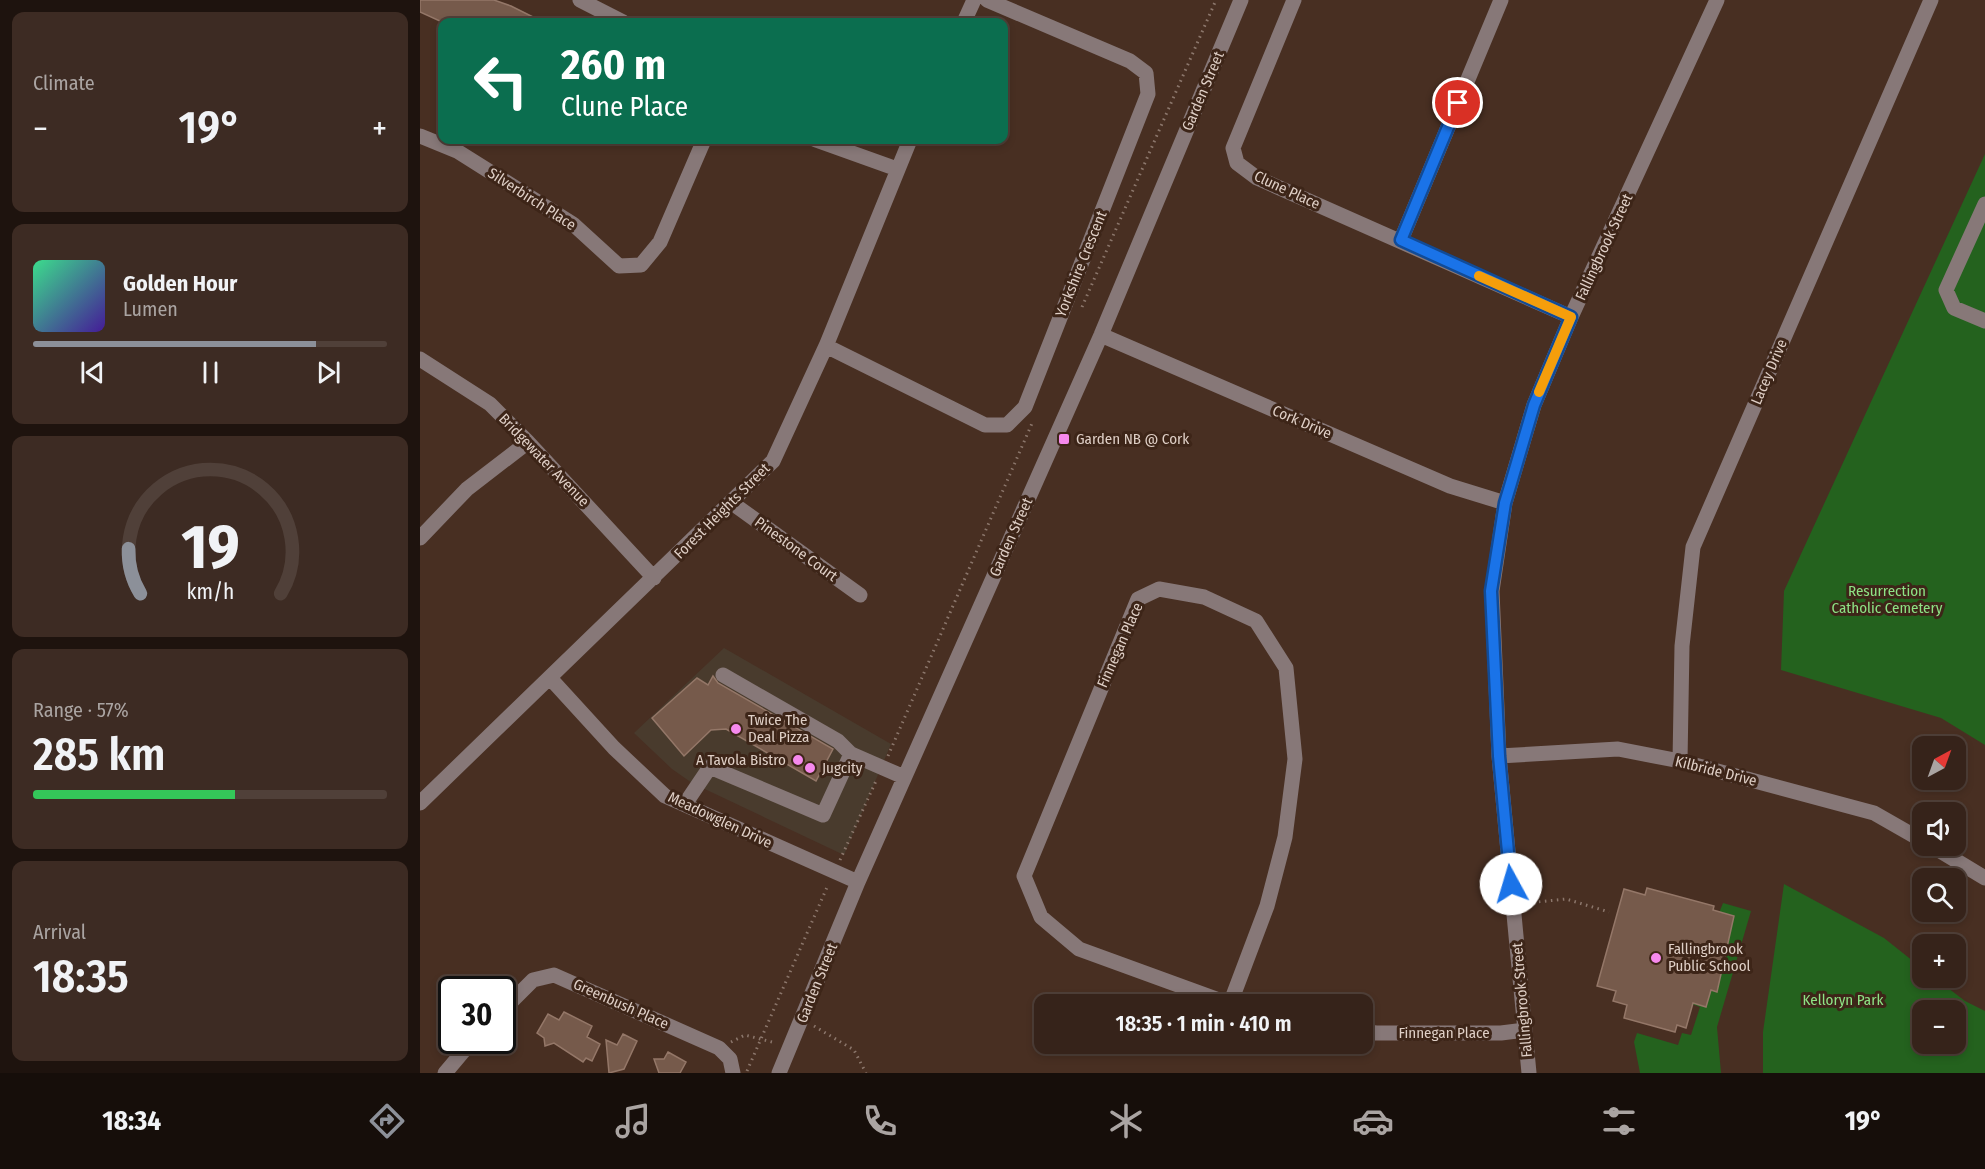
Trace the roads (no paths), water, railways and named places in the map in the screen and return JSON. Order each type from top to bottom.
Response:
[{"type":"street","points":[[580,0],[615,18]]},
{"type":"street","points":[[966,18],[974,0]]},
{"type":"street","name":"Yorkshire Crescent","points":[[826,346],[985,425],[1007,425],[1025,407],[1148,94],[1146,73],[1130,61],[987,0]]},
{"type":"street","name":"Garden Street","points":[[779,1073],[858,882],[1101,334],[1240,0]]},
{"type":"street","name":"Clune Place","points":[[1294,0],[1233,148],[1237,164],[1257,178],[1571,317]]},
{"type":"street","points":[[1401,240],[1501,0]]},
{"type":"street","name":"Fallingbrook Street","points":[[1529,1073],[1499,756],[1491,591],[1505,503],[1534,405],[1571,317],[1717,0]]},
{"type":"street","name":"Lacey Drive","points":[[1680,761],[1682,646],[1693,547],[1931,0]]},
{"type":"street","name":"Silverbirch Place","points":[[420,136],[438,143]]},
{"type":"street","name":"Silverbirch Place","points":[[440,144],[457,151],[573,224],[619,266],[641,265],[660,242],[702,144]]},
{"type":"street","points":[[827,144],[897,169]]},
{"type":"street","name":"Forest Heights Street","points":[[420,803],[773,461],[826,346],[908,144]]},
{"type":"street","points":[[1985,204],[1946,290],[1954,308],[1985,321]]},
{"type":"street","name":"Cork Drive","points":[[1101,334],[1450,486],[1505,503]]},
{"type":"street","name":"Bridgewater Avenue","points":[[420,359],[490,404],[654,578]]},
{"type":"street","points":[[420,538],[467,489],[528,442]]},
{"type":"street","name":"Pinestone Court","points":[[732,503],[860,595]]},
{"type":"street","name":"Finnegan Place","points":[[1159,589],[1204,597],[1256,621],[1286,668],[1295,759],[1285,837],[1267,906],[1232,1004],[1079,949],[1041,917],[1024,876],[1138,599],[1159,589]]},
{"type":"street","points":[[723,675],[838,741],[851,754],[904,777]]},
{"type":"street","name":"Meadowglen Drive","points":[[550,678],[614,748],[665,796],[858,882]]},
{"type":"street","name":"Kilbride Drive","points":[[1499,756],[1618,749],[1680,761],[1874,813],[1912,835]]},
{"type":"street","points":[[685,804],[710,767],[823,815],[851,754]]},
{"type":"street","points":[[1949,856],[1985,878]]},
{"type":"street","name":"Greenbush Place","points":[[516,997],[533,980],[554,975],[719,1047],[730,1059],[733,1073]]},
{"type":"street","name":"Finnegan Place","points":[[1373,1033],[1501,1033],[1526,1030]]},
{"type":"street","points":[[445,1073],[461,1054]]},
{"type":"place","name":"Garden NB @ Cork","points":[[1064,439]]},
{"type":"place","name":"Twice The Deal Pizza","points":[[736,729]]},
{"type":"place","name":"A Tavola Bistro","points":[[798,760]]},
{"type":"place","name":"Jugcity","points":[[810,768]]},
{"type":"place","name":"Fallingbrook Public School","points":[[1656,958]]},
{"type":"park label","name":"Resurrection Catholic Cemetery","points":[[1887,600]]},
{"type":"park label","name":"Kelloryn Park","points":[[1843,1000]]}]
